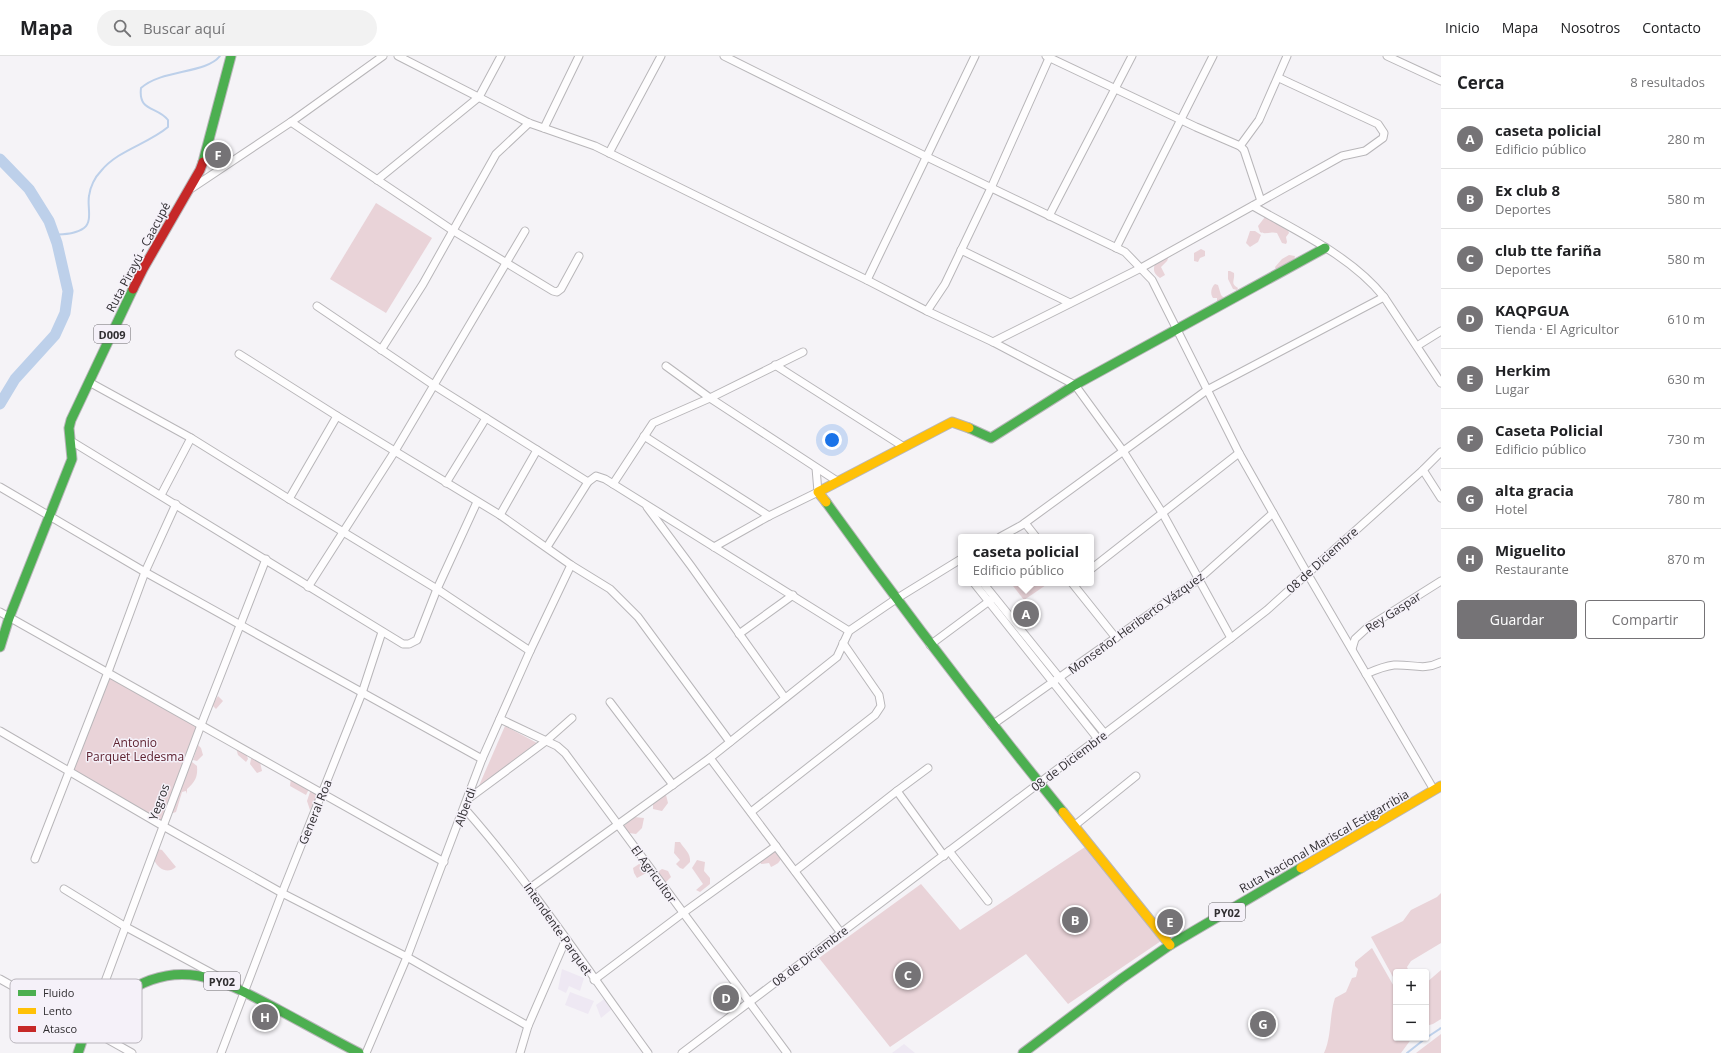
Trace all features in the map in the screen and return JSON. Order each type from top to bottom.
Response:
[{"type":"main road","name":"Ruta Pirayú - Caacupé","points":[[0,647],[9,618],[72,459],[69,428],[71,420],[143,269],[169,221],[200,170],[208,147],[231,56]]},
{"type":"main road","points":[[1170,945],[992,725],[930,645],[818,492],[952,422],[991,438],[1074,385],[1325,248]]},
{"type":"main road","name":"Ruta Nacional Mariscal Estigarribia","points":[[1023,1053],[1120,979],[1170,945],[1438,788]]},
{"type":"main road","name":"PY02","points":[[142,984],[164,976],[180,974],[212,977],[245,991],[359,1053]]},
{"type":"main road","name":"Yegros","points":[[78,1053],[82,1043]]},
{"type":"street","points":[[190,188],[291,122],[383,56]]},
{"type":"street","points":[[398,56],[529,123],[595,146],[927,311],[993,342],[1074,385],[1123,451],[1163,514],[1231,638]]},
{"type":"street","points":[[377,180],[478,97],[501,56]]},
{"type":"street","points":[[544,128],[579,56]]},
{"type":"street","points":[[609,153],[661,56]]},
{"type":"street","points":[[724,56],[927,157],[1125,252],[1141,268],[1152,280],[1239,453],[1307,573],[1366,674],[1438,788]]},
{"type":"street","points":[[867,280],[975,56]]},
{"type":"street","points":[[1049,216],[1132,56]]},
{"type":"street","points":[[1116,248],[1213,56]]},
{"type":"street","points":[[1240,146],[1259,120],[1287,56]]},
{"type":"street","points":[[1388,56],[1441,81]]},
{"type":"street","points":[[927,311],[945,284],[991,188],[1048,57],[1181,120],[1240,146],[1244,150],[1261,202]]},
{"type":"street","points":[[993,342],[1141,268],[1342,156],[1365,151],[1383,138],[1384,133],[1378,124],[1278,78]]},
{"type":"street","points":[[291,122],[452,230],[553,291],[557,292],[561,289],[579,256]]},
{"type":"street","points":[[381,350],[424,284],[452,230],[496,154],[529,123]]},
{"type":"street","points":[[1253,206],[1325,248],[1360,272],[1374,284],[1441,383]]},
{"type":"street","points":[[308,587],[435,386],[525,231]]},
{"type":"street","points":[[961,250],[1070,303]]},
{"type":"street","points":[[1005,534],[1025,523],[1207,390],[1384,297]]},
{"type":"street","points":[[317,306],[435,386],[588,482]]},
{"type":"street","points":[[1417,346],[1441,331]]},
{"type":"street","points":[[613,484],[653,423],[710,398],[803,352]]},
{"type":"street","points":[[239,354],[337,416],[500,515],[571,565],[610,588],[638,617],[730,742]]},
{"type":"street","points":[[775,365],[904,447]]},
{"type":"street","points":[[666,366],[710,398],[837,481]]},
{"type":"street","points":[[89,382],[191,438],[289,500],[437,589],[530,651]]},
{"type":"street","points":[[289,500],[337,416]]},
{"type":"street","points":[[446,483],[486,418]]},
{"type":"street","points":[[644,436],[769,516]]},
{"type":"street","points":[[161,495],[191,438]]},
{"type":"street","points":[[71,441],[266,559],[308,587],[402,644],[409,644],[417,640],[437,589],[477,502]]},
{"type":"street","points":[[500,515],[537,450]]},
{"type":"street","name":"08 de Diciembre","points":[[682,1053],[1267,610],[1423,470],[1441,452]]},
{"type":"street","points":[[1094,567],[1239,453]]},
{"type":"street","points":[[714,547],[769,516],[818,492],[816,468]]},
{"type":"street","points":[[1423,470],[1441,498]]},
{"type":"street","points":[[547,547],[588,482],[596,476],[613,484],[849,631]]},
{"type":"street","points":[[0,486],[145,572],[482,759]]},
{"type":"street","points":[[644,503],[785,698]]},
{"type":"street","points":[[35,859],[108,672],[145,572],[176,504]]},
{"type":"street","name":"Monseñor Heriberto Vázquez","points":[[992,725],[1199,579],[1273,513]]},
{"type":"street","points":[[1025,523],[1034,534]]},
{"type":"street","name":"Yegros","points":[[106,979],[201,725],[266,559]]},
{"type":"street","points":[[530,888],[710,758],[837,657],[849,631],[896,599],[958,563]]},
{"type":"street","name":"Alberdi","points":[[366,1053],[407,957],[465,809],[482,759],[530,651],[571,565]]},
{"type":"street","name":"Rey Gaspar","points":[[1352,649],[1355,639],[1368,627],[1441,582]]},
{"type":"street","points":[[977,586],[991,599],[1056,680],[1098,739]]},
{"type":"street","points":[[984,586],[991,599]]},
{"type":"street","points":[[1074,586],[1116,638]]},
{"type":"street","points":[[740,634],[793,596]]},
{"type":"street","points":[[930,645],[991,599]]},
{"type":"street","points":[[0,612],[444,862]]},
{"type":"street","name":"General Roa","points":[[221,1053],[282,893],[362,693],[382,632]]},
{"type":"street","points":[[751,812],[875,715],[881,706],[879,695],[843,643]]},
{"type":"street","points":[[1366,674],[1380,667],[1394,665],[1428,668],[1441,662]]},
{"type":"street","points":[[1056,680],[1105,734]]},
{"type":"street","points":[[610,702],[673,785]]},
{"type":"street","points":[[468,799],[546,741],[572,718]]},
{"type":"street","name":"El Agricultor","points":[[500,719],[557,746],[565,753],[787,1053]]},
{"type":"street","points":[[0,731],[282,893],[407,957],[528,1026]]},
{"type":"street","points":[[710,758],[841,933]]},
{"type":"street","points":[[795,871],[928,768]]},
{"type":"street","points":[[1074,826],[1136,776]]},
{"type":"street","points":[[897,791],[946,853],[988,901]]},
{"type":"street","name":"Intendente Parquet","points":[[465,809],[497,846],[530,888],[594,980],[648,1053]]},
{"type":"street","points":[[594,980],[776,846]]},
{"type":"street","points":[[64,889],[126,927],[245,991]]},
{"type":"street","points":[[520,1053],[528,1026],[566,939]]},
{"type":"street","points":[[0,979],[10,985]]},
{"type":"street","points":[[114,1043],[132,1053]]},
{"type":"shaded area","points":[[562,969],[584,978],[580,991],[569,986],[566,993],[558,989]]},
{"type":"shaded area","points":[[570,992],[594,1001],[588,1014],[565,1005]]},
{"type":"shaded area","points":[[607,997],[612,1009],[601,1018],[596,1005]]},
{"type":"shaded area","points":[[904,1044],[915,1053],[892,1053]]},
{"type":"green space","points":[[376,203],[432,238],[386,313],[330,279]]},
{"type":"green space","points":[[1265,217],[1288,230],[1289,233],[1286,237],[1286,244],[1282,243],[1277,233],[1260,232],[1258,226]]},
{"type":"green space","points":[[1250,231],[1255,231],[1261,235],[1258,242],[1250,247],[1246,243]]},
{"type":"green space","points":[[1201,249],[1205,251],[1205,256],[1200,258],[1198,262],[1194,261],[1194,253]]},
{"type":"green space","points":[[1289,255],[1295,256],[1293,261],[1276,270],[1275,267],[1282,259]]},
{"type":"green space","points":[[1169,256],[1167,261],[1161,267],[1165,275],[1160,278],[1154,272],[1157,259]]},
{"type":"green space","points":[[1228,271],[1234,273],[1233,283],[1238,288],[1237,290],[1233,289],[1228,279]]},
{"type":"green space","points":[[1215,284],[1218,285],[1221,295],[1224,298],[1217,303],[1217,298],[1213,298],[1211,293]]},
{"type":"green space","points":[[1013,586],[1045,586],[1024,600]]},
{"type":"green space","name":"Antonio Parquet Ledesma","points":[[108,672],[201,725],[163,826],[69,771]]},
{"type":"green space","points":[[218,696],[223,701],[216,709],[212,705]]},
{"type":"green space","points":[[505,726],[537,743],[478,788]]},
{"type":"green space","points":[[198,745],[201,748],[203,755],[197,761],[193,760]]},
{"type":"green space","points":[[236,748],[246,753],[248,759],[246,762],[238,755]]},
{"type":"green space","points":[[252,757],[260,762],[262,771],[257,773],[250,764]]},
{"type":"green space","points":[[192,762],[197,766],[195,779],[187,789],[187,794],[186,791],[182,792],[176,812],[173,813],[173,808],[189,764]]},
{"type":"green space","points":[[291,778],[309,789],[306,795],[290,786]]},
{"type":"green space","points":[[311,789],[316,792],[317,796],[310,810],[307,801]]},
{"type":"green space","points":[[666,795],[668,803],[662,811],[653,809],[653,802]]},
{"type":"green space","points":[[634,817],[644,818],[642,828],[636,834],[629,833],[624,826]]},
{"type":"green space","points":[[675,842],[680,842],[687,851],[690,859],[690,862],[683,869],[676,864],[680,860],[674,853]]},
{"type":"green space","points":[[1085,847],[1161,941],[1068,1004],[1026,954],[890,1047],[819,958],[921,884],[960,930]]},
{"type":"green space","points":[[158,849],[162,850],[176,867],[170,870],[164,870],[158,866],[154,860]]},
{"type":"green space","points":[[775,851],[781,857],[778,863],[771,867],[769,863],[761,864],[760,862]]},
{"type":"green space","points":[[697,860],[705,862],[704,871],[710,878],[710,884],[700,892],[696,890],[703,884],[692,868]]},
{"type":"green space","points":[[639,864],[645,866],[648,872],[637,878],[633,868]]},
{"type":"green space","points":[[662,869],[668,871],[671,877],[666,882],[662,883],[656,873]]},
{"type":"green space","points":[[1441,893],[1441,943],[1411,961],[1407,967],[1408,969],[1393,969],[1393,977],[1371,937],[1403,921],[1411,910],[1437,897]]},
{"type":"green space","points":[[1372,948],[1393,985],[1393,1041],[1410,1041],[1401,1053],[1324,1053],[1327,1046],[1335,998],[1346,992],[1352,978],[1356,977],[1358,969],[1355,966],[1355,962]]},
{"type":"green space","points":[[1441,970],[1441,1019],[1429,1025],[1429,1005],[1429,980]]},
{"type":"green space","points":[[1441,1034],[1441,1053],[1416,1053]]},
{"type":"waterway","points":[[54,235],[74,233],[84,228],[87,225],[89,217],[90,189],[99,173],[124,152],[160,133],[168,127],[168,120],[159,112],[149,108],[142,101],[141,88],[160,78],[205,66],[220,56]]},
{"type":"waterway","points":[[0,159],[29,189],[49,221],[57,243],[68,291],[65,313],[55,335],[15,379],[0,404]]},
{"type":"waterway","points":[[1429,1036],[1441,1028]]},
{"type":"waterway","points":[[1407,1053],[1422,1041]]},
{"type":"traffic: fast","points":[[203,162],[231,56]]},
{"type":"traffic: fast","points":[[969,428],[991,438],[1075,385],[1325,248]]},
{"type":"traffic: fast","points":[[0,647],[9,618],[72,459],[69,428],[71,420],[133,289]]},
{"type":"traffic: fast","points":[[826,502],[942,659],[1063,812]]},
{"type":"traffic: fast","points":[[1023,1053],[1121,979],[1170,945],[1301,868]]},
{"type":"traffic: fast","points":[[142,983],[162,976],[182,974],[201,976],[220,982],[279,1010],[359,1053]]},
{"type":"traffic: fast","points":[[78,1053],[82,1043]]},
{"type":"traffic: slow","points":[[826,502],[818,492],[952,422],[969,428]]},
{"type":"traffic: slow","points":[[1301,868],[1441,786]]},
{"type":"traffic: slow","points":[[1063,812],[1170,945]]},
{"type":"traffic: jam","points":[[133,289],[200,170],[203,162]]},
{"type":"place","name":"Caseta Policial","points":[[218,155]]},
{"type":"place","name":"caseta policial","points":[[1026,614]]},
{"type":"place","name":"Ex club 8","points":[[1075,920]]},
{"type":"place","name":"Herkim","points":[[1170,922]]},
{"type":"place","name":"club tte fariña","points":[[908,975]]},
{"type":"place","name":"KAQPGUA","points":[[726,998]]},
{"type":"place","name":"Miguelito","points":[[265,1017]]},
{"type":"place","name":"alta gracia","points":[[1263,1024]]}]
